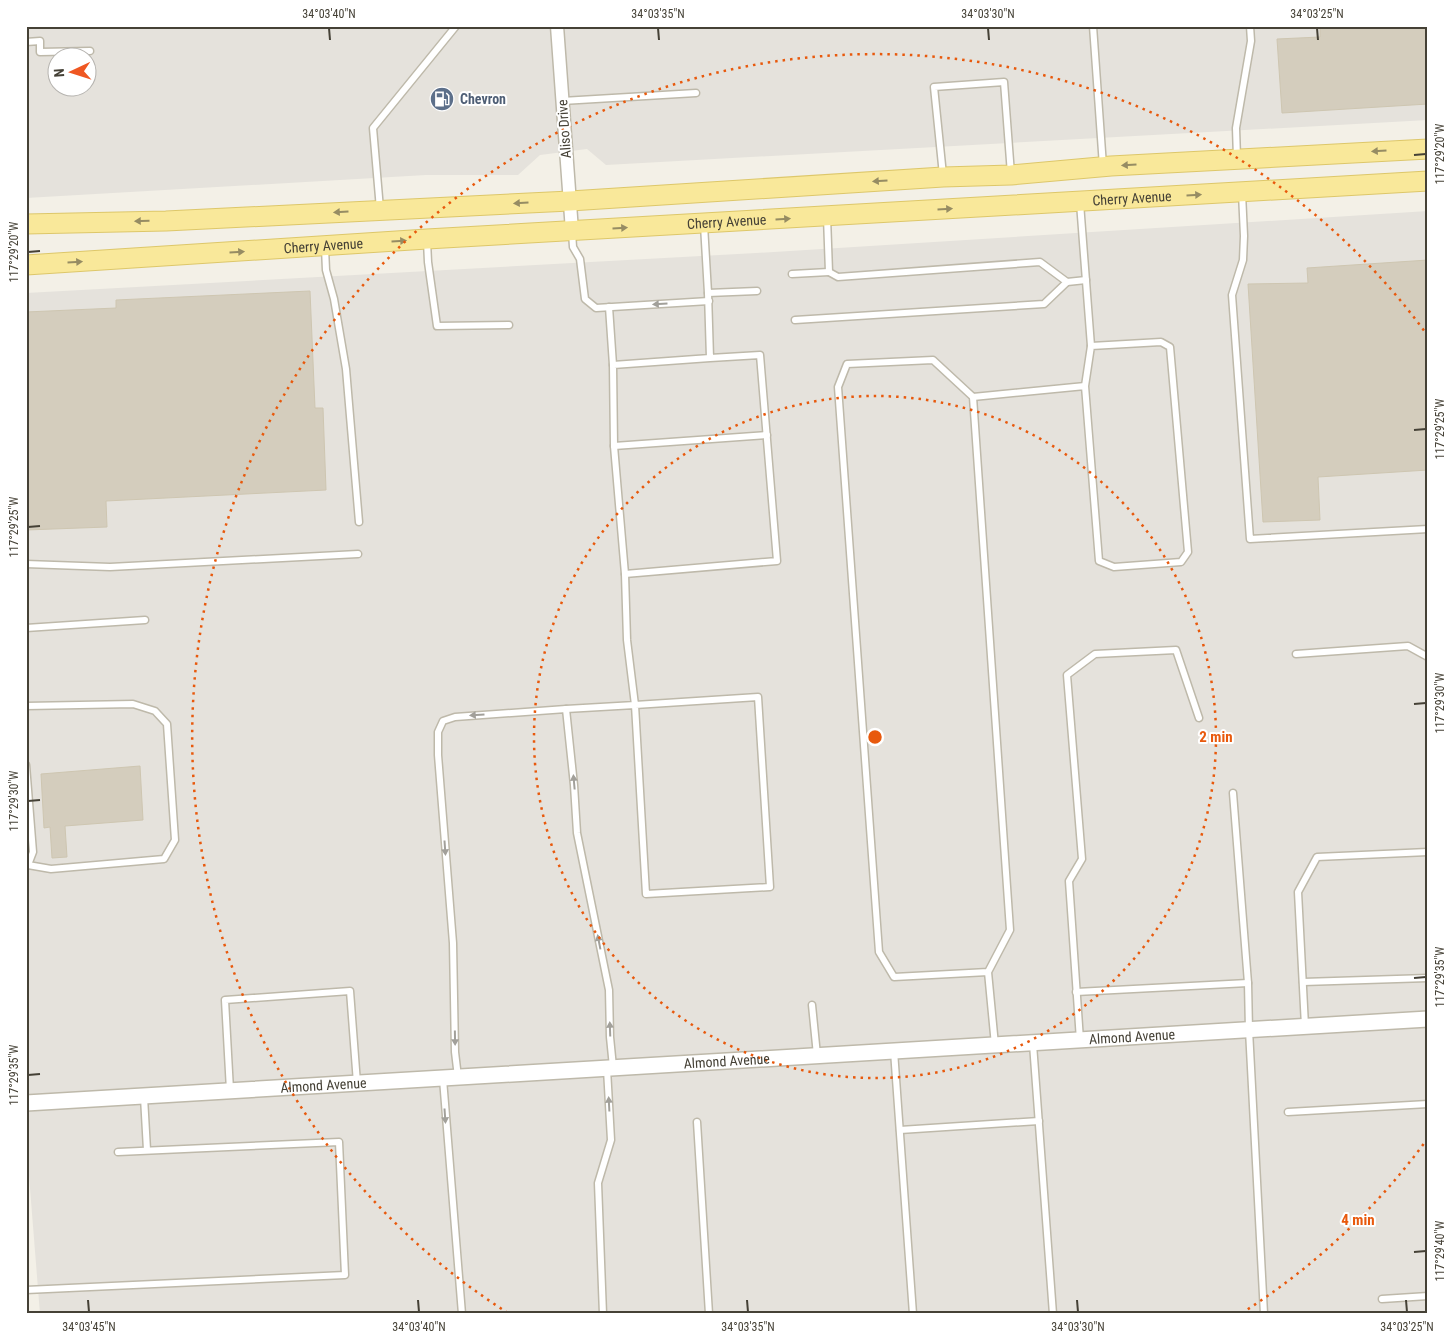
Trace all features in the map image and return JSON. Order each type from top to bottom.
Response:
[{"type":"main road","points":[[26,224],[166,221],[570,201],[1428,148]]},
{"type":"main road","name":"Cherry Avenue","points":[[26,265],[427,239],[572,239],[704,224],[1428,181]]},
{"type":"street","name":"Aliso Drive","points":[[557,26],[572,239]]},
{"type":"street","name":"Almond Avenue","points":[[26,1103],[1428,1019]]},
{"type":"lane","points":[[380,210],[373,128],[456,26]]},
{"type":"lane","points":[[1093,26],[1103,167]]},
{"type":"lane","points":[[1237,159],[1236,128],[1251,41],[1250,26]]},
{"type":"lane","points":[[26,42],[40,41],[40,52],[48,52]]},
{"type":"lane","points":[[943,177],[934,87],[1004,82],[1011,175]]},
{"type":"lane","points":[[562,101],[696,93]]},
{"type":"lane","points":[[1242,192],[1244,236],[1242,260],[1232,296],[1250,539],[1428,529]]},
{"type":"lane","points":[[1080,201],[1091,346],[1085,386],[1099,561],[1114,567],[1181,562],[1188,552],[1170,347],[1161,342],[1091,346]]},
{"type":"lane","points":[[826,216],[829,272]]},
{"type":"lane","points":[[704,224],[709,301],[710,358]]},
{"type":"lane","points":[[427,239],[428,262],[437,326],[509,325]]},
{"type":"lane","points":[[572,239],[580,259],[585,299],[596,308],[709,301]]},
{"type":"lane","points":[[325,246],[326,270],[334,299],[346,369],[359,522]]},
{"type":"lane","points":[[792,274],[829,272],[838,277],[1040,262],[1067,282]]},
{"type":"lane","points":[[795,320],[1044,304],[1067,282],[1086,280]]},
{"type":"lane","points":[[708,293],[757,290]]},
{"type":"lane","points":[[458,1077],[455,1052],[453,943],[439,764],[438,732],[443,721],[455,717],[566,709],[635,705],[758,697],[770,887],[646,894],[635,705],[628,640],[625,574],[614,446],[609,307]]},
{"type":"lane","points":[[612,365],[760,355],[777,561],[625,574]]},
{"type":"lane","points":[[988,972],[894,976],[879,952],[838,387],[846,364],[933,360],[973,397],[1010,930],[988,972],[995,1045]]},
{"type":"lane","points":[[973,397],[1037,389],[1085,386]]},
{"type":"lane","points":[[614,446],[767,435]]},
{"type":"lane","points":[[26,564],[110,567],[358,554]]},
{"type":"lane","points":[[26,628],[145,620]]},
{"type":"lane","points":[[1296,654],[1408,646],[1428,657]]},
{"type":"lane","points":[[1080,1040],[1069,881],[1082,858],[1067,675],[1095,654],[1176,650],[1199,718]]},
{"type":"lane","points":[[26,706],[133,704],[155,711],[167,724],[175,840],[164,859],[51,869],[27,865],[33,852],[26,765]]},
{"type":"lane","points":[[566,709],[577,833],[609,990],[611,1140],[598,1183],[603,1314]]},
{"type":"lane","points":[[1233,794],[1248,983],[1264,1314]]},
{"type":"lane","points":[[1305,1026],[1298,892],[1317,856],[1428,852]]},
{"type":"lane","points":[[1303,982],[1428,978]]},
{"type":"lane","points":[[1076,992],[1248,983]]},
{"type":"lane","points":[[230,1091],[225,1000],[350,991],[357,1083]]},
{"type":"lane","points":[[812,1005],[817,1056]]},
{"type":"lane","points":[[1032,1043],[1040,1121],[1053,1314]]},
{"type":"lane","points":[[894,1051],[913,1314]]},
{"type":"lane","points":[[442,1078],[462,1314]]},
{"type":"lane","points":[[143,1096],[147,1150]]},
{"type":"lane","points":[[1288,1112],[1428,1104]]},
{"type":"lane","points":[[900,1130],[1040,1121]]},
{"type":"lane","points":[[697,1122],[709,1314]]},
{"type":"lane","points":[[26,1290],[345,1275],[339,1142],[118,1152]]},
{"type":"lane","points":[[1382,1298],[1428,1296]]},
{"type":"shaded area","points":[[26,26],[1428,26],[1428,120],[606,165],[587,149],[540,155],[518,175],[426,175],[26,198]]},
{"type":"shaded area","points":[[1428,211],[1428,1314],[40,1314],[26,1138],[26,293],[756,253]]},
{"type":"building","points":[[1320,26],[1428,26],[1428,104],[1282,113],[1277,39],[1320,37]]},
{"type":"building","points":[[1428,260],[1428,470],[1318,477],[1320,520],[1263,522],[1248,284],[1308,283],[1307,268]]},
{"type":"building","points":[[310,291],[315,408],[323,408],[326,490],[106,501],[107,527],[26,530],[26,312],[116,308],[116,300]]},
{"type":"building","points":[[140,766],[143,820],[65,826],[67,857],[52,858],[50,827],[44,828],[41,774]]},
{"type":"place","name":"Chevron","points":[[442,99]]}]
